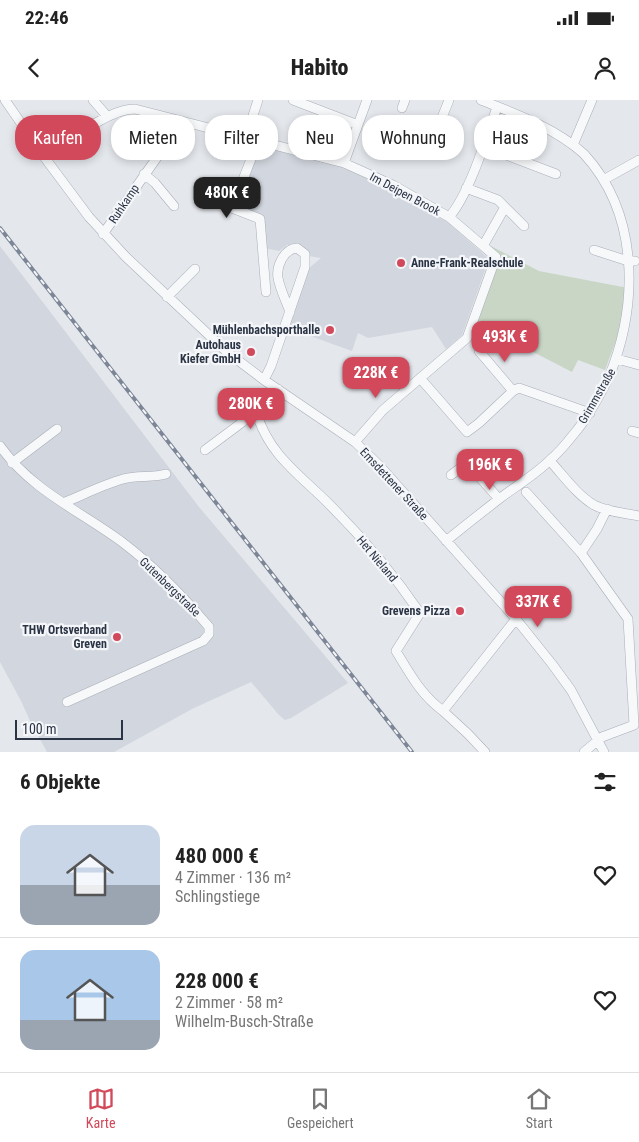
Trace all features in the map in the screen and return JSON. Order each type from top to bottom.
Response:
[{"type":"street","name":"Emsdettener Straße","points":[[5,100],[15,115]]},
{"type":"street","points":[[93,100],[107,116]]},
{"type":"street","points":[[253,115],[258,100]]},
{"type":"street","points":[[292,100],[358,125]]},
{"type":"street","points":[[344,163],[367,100]]},
{"type":"street","points":[[442,115],[449,100]]},
{"type":"street","name":"Grimmstraße","points":[[446,541],[550,461],[590,413],[617,359],[631,315],[637,275],[629,230],[622,210],[596,166],[573,145],[542,127],[481,100]]},
{"type":"street","points":[[573,145],[592,100]]},
{"type":"street","name":"Im Deipen Brook","points":[[494,115],[497,107]]},
{"type":"street","name":"Im Deipen Brook","points":[[101,120],[124,109],[135,109],[205,127]]},
{"type":"street","name":"Im Deipen Brook","points":[[278,145],[344,163],[393,185],[449,218],[496,258],[468,338],[420,378]]},
{"type":"street","name":"Emsdettener Straße","points":[[47,160],[103,234],[167,297],[227,352],[264,380],[355,442],[379,465],[516,619],[552,664],[571,690],[604,752]]},
{"type":"street","name":"Ruhkamp","points":[[103,234],[155,160]]},
{"type":"street","points":[[250,160],[232,208],[260,219],[266,292]]},
{"type":"street","name":"Im Deipen Brook","points":[[449,218],[466,188],[477,160]]},
{"type":"street","points":[[520,160],[556,174]]},
{"type":"street","points":[[605,179],[639,160]]},
{"type":"street","name":"Ruhkamp","points":[[144,174],[174,206]]},
{"type":"street","points":[[466,188],[498,200],[524,226]]},
{"type":"street","points":[[483,246],[505,207]]},
{"type":"street","points":[[264,380],[272,366],[290,312],[306,262],[303,252],[297,248],[286,252],[278,273],[290,312]]},
{"type":"street","points":[[594,250],[628,261],[635,261]]},
{"type":"street","points":[[167,297],[195,269]]},
{"type":"street","points":[[479,351],[513,391]]},
{"type":"street","points":[[617,359],[639,365]]},
{"type":"street","points":[[355,442],[383,410],[420,378],[467,432],[513,391],[519,388],[590,413]]},
{"type":"street","points":[[205,450],[256,412],[278,389]]},
{"type":"street","name":"Het Nieland","points":[[256,412],[260,425],[272,448],[329,505],[376,556],[420,614],[396,651],[416,685],[429,701],[443,711],[485,752]]},
{"type":"street","points":[[12,464],[57,429]]},
{"type":"street","name":"Gutenbergstraße","points":[[0,446],[12,464],[34,483],[121,542],[156,570],[186,599],[209,627],[209,634],[203,641],[67,702]]},
{"type":"street","points":[[550,461],[594,505],[639,516]]},
{"type":"street","points":[[451,475],[467,463],[499,499]]},
{"type":"street","points":[[63,503],[122,479],[166,474]]},
{"type":"street","points":[[526,492],[581,553],[628,619],[634,725],[598,739],[584,752]]},
{"type":"street","points":[[581,553],[597,529],[606,509]]},
{"type":"street","points":[[443,711],[516,619]]},
{"type":"shaded area","name":"Anne-Frank-Realschule","points":[[278,149],[288,152],[288,160],[318,160],[343,167],[392,190],[446,221],[489,259],[462,335],[446,349],[432,327],[368,338],[358,333],[352,351],[288,328],[309,268],[321,258],[309,256],[306,249],[287,245],[279,251],[265,248],[262,217],[235,207],[254,160],[278,160]]},
{"type":"shaded area","points":[[0,246],[199,507],[348,683],[285,720],[251,682],[192,709],[114,752],[47,752],[0,662]]},
{"type":"green space","points":[[487,244],[539,271],[628,288],[621,327],[605,370],[578,360],[572,372],[475,322],[497,261]]},
{"type":"railway","points":[[0,228],[412,752]]},
{"type":"place","name":"Anne-Frank-Realschule","points":[[401,263]]},
{"type":"place","name":"Mühlenbachsporthalle","points":[[330,330]]},
{"type":"place","name":"Autohaus Kiefer GmbH","points":[[251,352]]},
{"type":"place","name":"Grevens Pizza","points":[[460,611]]},
{"type":"place","name":"THW Ortsverband Greven","points":[[117,637]]}]
